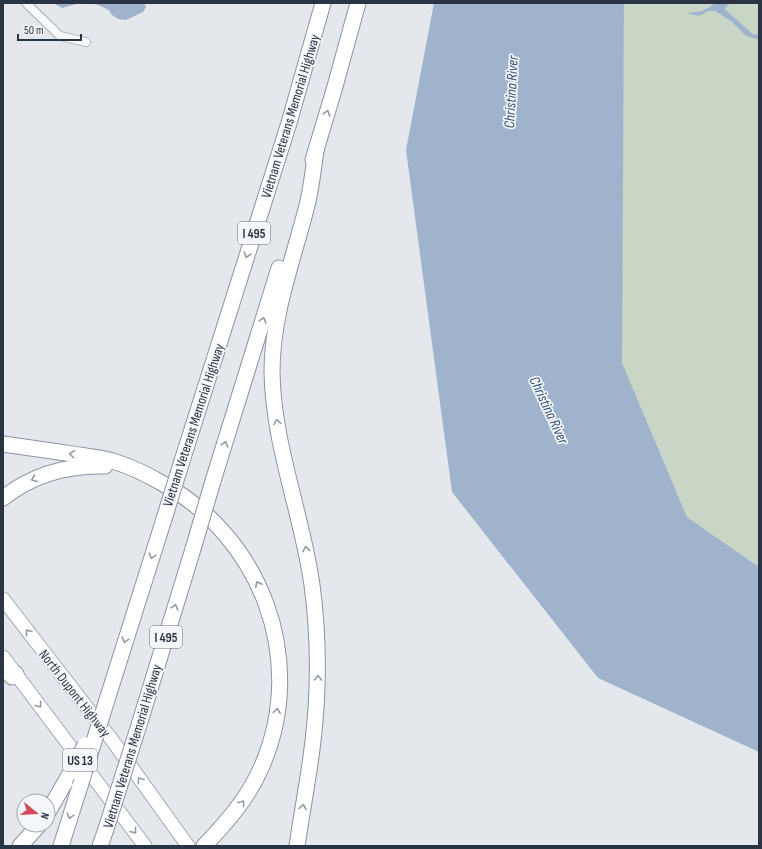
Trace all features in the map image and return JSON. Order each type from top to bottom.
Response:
[{"type":"highway","name":"Vietnam Veterans Memorial Highway","points":[[61,846],[289,123],[324,3]]},
{"type":"highway","name":"Vietnam Veterans Memorial Highway","points":[[103,839],[316,150],[358,3]]},
{"type":"highway","points":[[298,846],[316,720],[318,678],[317,637],[314,602],[306,549],[277,426],[272,362],[274,335],[279,307],[306,210],[316,150]]},
{"type":"highway","points":[[3,444],[101,459],[124,465],[168,486],[186,498],[212,519],[227,535],[246,561],[260,588],[268,609],[276,641],[279,661],[279,695],[276,718],[263,766],[250,791],[232,816],[204,846]]},
{"type":"highway","points":[[3,498],[19,486],[33,479],[50,473],[76,468],[91,466],[112,467],[149,476]]},
{"type":"highway","points":[[56,798],[106,703]]},
{"type":"highway","points":[[20,846],[32,833]]},
{"type":"main road","name":"North Dupont Highway","points":[[3,599],[112,740],[188,846]]},
{"type":"main road","name":"US 13","points":[[3,657],[9,670],[145,846]]},
{"type":"street","points":[[26,3],[60,36],[86,42]]},
{"type":"green space","points":[[624,3],[716,3],[702,11],[687,13],[699,16],[708,11],[715,11],[732,22],[746,36],[759,40],[759,567],[687,517],[621,363]]},
{"type":"green space","points":[[731,3],[759,3],[759,33],[754,35],[725,9]]},
{"type":"water","points":[[53,3],[80,3],[62,8]]},
{"type":"water","points":[[89,3],[144,3],[146,7],[143,12],[126,20],[118,19],[112,15],[109,10]]},
{"type":"water","name":"Christina River","points":[[434,3],[624,3],[622,363],[687,517],[759,567],[759,752],[598,678],[452,492],[406,150]]},
{"type":"water","points":[[716,3],[731,3],[725,9],[754,35],[759,33],[759,40],[746,36],[732,22],[715,11],[709,11],[699,16],[686,13],[702,11]]}]
